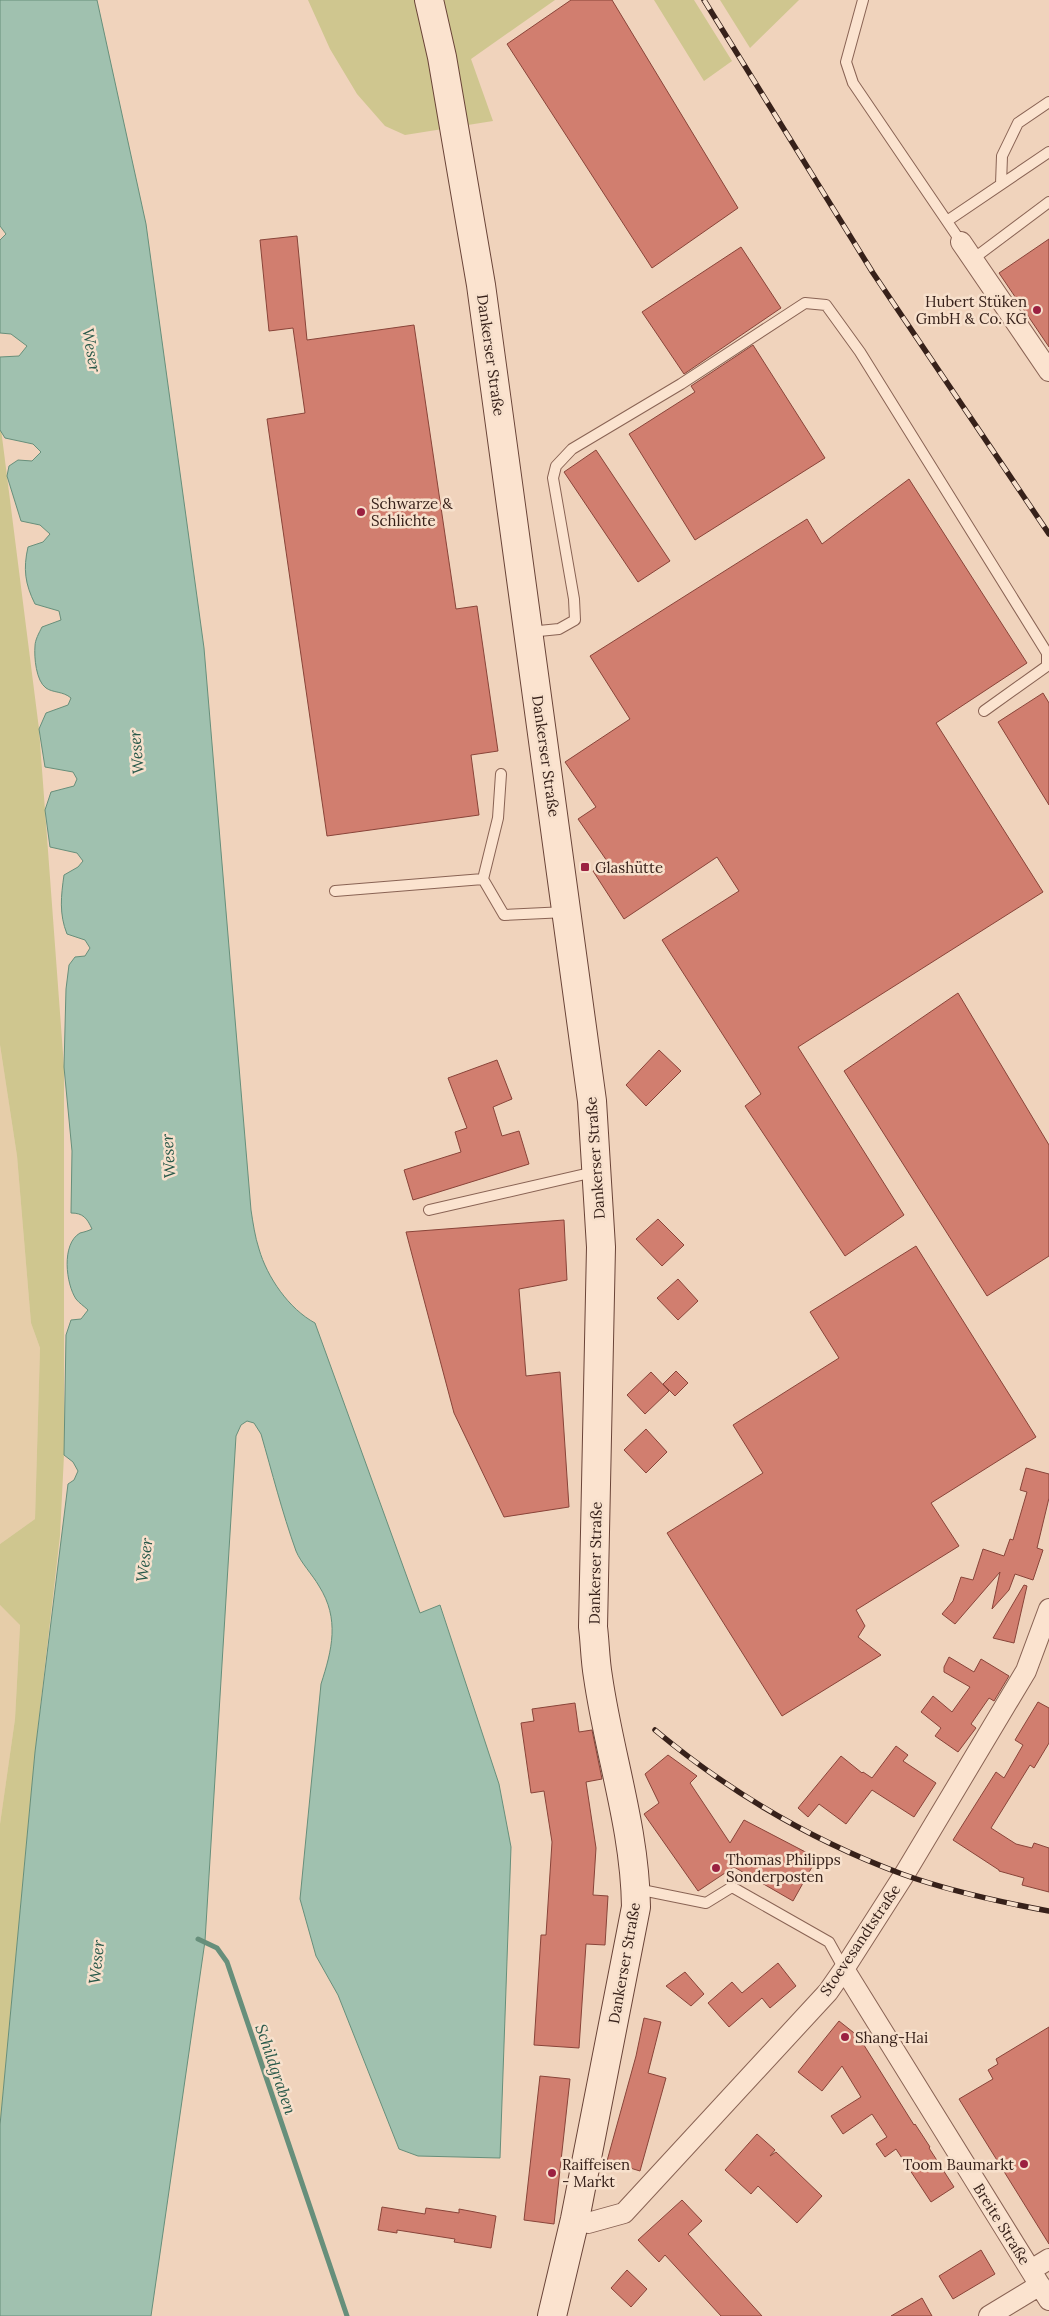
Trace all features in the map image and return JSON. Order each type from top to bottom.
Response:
[{"type":"main road","name":"Dankerser Straße","points":[[429,0],[442,57],[482,285],[592,1101],[598,1171],[601,1247],[593,1627],[598,1676],[628,1824],[636,1889],[636,1907],[575,2219],[552,2316]]},
{"type":"street","points":[[962,242],[1049,371]]},
{"type":"street","name":"Stoevesandtstraße","points":[[575,2219],[588,2223],[624,2213],[828,1992],[904,1875],[1026,1671],[1049,1609]]},
{"type":"street","name":"Breite Straße","points":[[844,1970],[1040,2285]]},
{"type":"street","points":[[989,2316],[1040,2285],[1049,2259]]},
{"type":"lane","points":[[863,0],[846,62],[853,83],[962,242]]},
{"type":"lane","points":[[1001,184],[1002,156],[1018,123],[1049,102]]},
{"type":"lane","points":[[947,221],[1049,152]]},
{"type":"lane","points":[[973,260],[1049,202]]},
{"type":"lane","points":[[528,632],[559,629],[575,620],[574,599],[553,478],[556,466],[572,449],[681,384],[805,304],[826,305],[860,352],[1047,653],[1047,666],[984,711]]},
{"type":"lane","points":[[500,774],[498,818],[482,879],[504,915],[567,912]]},
{"type":"lane","points":[[335,891],[482,879]]},
{"type":"lane","points":[[429,1210],[598,1171]]},
{"type":"lane","points":[[636,1889],[706,1903],[732,1887],[829,1942],[844,1970]]},
{"type":"shaded area","points":[[308,0],[555,0],[471,59],[493,121],[405,135],[385,126],[357,94],[330,49]]},
{"type":"shaded area","points":[[654,0],[694,0],[732,61],[704,81]]},
{"type":"shaded area","points":[[720,0],[799,0],[750,48]]},
{"type":"shaded area","points":[[0,421],[39,729],[64,1067],[64,1455],[60,1536],[35,1752],[0,2125],[0,1824],[15,1719],[20,1625],[0,1605],[0,1544],[35,1519],[40,1348],[31,1323],[17,1156],[0,1045]]},
{"type":"shaded area","points":[[0,1045],[17,1156],[31,1323],[40,1348],[35,1519],[0,1544]]},
{"type":"shaded area","points":[[0,1605],[20,1624],[15,1719],[0,1824]]},
{"type":"water","name":"Weser","points":[[0,0],[97,0],[146,224],[204,648],[251,1210],[255,1235],[263,1260],[273,1281],[296,1309],[315,1323],[420,1613],[440,1605],[499,1784],[511,1847],[500,2158],[418,2156],[399,2149],[338,1995],[316,1956],[300,1899],[321,1684],[331,1647],[332,1623],[326,1598],[296,1551],[261,1434],[254,1423],[247,1421],[241,1425],[236,1436],[205,1941],[151,2316],[0,2316],[0,2125],[35,1752],[68,1484],[74,1480],[78,1471],[73,1462],[64,1455],[66,1335],[71,1320],[81,1319],[88,1310],[77,1300],[73,1292],[67,1264],[70,1246],[74,1238],[80,1233],[92,1229],[84,1217],[71,1213],[72,1151],[64,1067],[66,989],[69,965],[75,957],[85,956],[90,948],[85,940],[67,934],[64,927],[61,905],[62,890],[64,875],[78,867],[83,861],[77,853],[50,847],[45,810],[51,792],[74,786],[77,779],[73,772],[45,767],[39,729],[46,713],[68,705],[71,698],[46,688],[38,675],[35,662],[37,636],[42,627],[61,620],[59,611],[35,604],[27,583],[26,562],[28,547],[43,542],[50,534],[40,525],[21,521],[7,476],[9,466],[18,460],[32,461],[41,452],[33,444],[5,438],[0,430],[0,357],[19,356],[27,346],[11,334],[0,333],[0,240],[6,234],[0,226]]},
{"type":"building","points":[[571,0],[612,0],[738,208],[652,268],[507,44]]},
{"type":"building","name":"Schwarze & Schlichte","points":[[297,236],[307,340],[414,325],[456,609],[477,606],[498,751],[471,755],[479,815],[327,836],[267,419],[305,413],[293,328],[269,331],[260,240]]},
{"type":"building","name":"Hubert Stüken GmbH & Co. KG","points":[[1049,239],[1049,347],[999,273]]},
{"type":"building","points":[[741,247],[781,308],[684,374],[642,312]]},
{"type":"building","points":[[753,345],[825,458],[695,540],[629,434],[695,392],[691,386]]},
{"type":"building","points":[[596,450],[670,561],[638,582],[564,472]]},
{"type":"building","points":[[909,479],[1027,663],[936,723],[1043,892],[798,1047],[904,1215],[845,1256],[745,1106],[761,1094],[662,940],[739,891],[717,857],[624,919],[593,871],[607,861],[578,819],[596,807],[565,762],[630,719],[590,656],[807,519],[822,544]]},
{"type":"building","points":[[1043,693],[1049,703],[1049,805],[998,722]]},
{"type":"building","points":[[958,993],[1049,1145],[1049,1256],[987,1296],[844,1071]]},
{"type":"building","points":[[659,1050],[681,1071],[646,1106],[626,1085]]},
{"type":"building","points":[[497,1060],[512,1099],[493,1107],[502,1136],[519,1131],[529,1164],[413,1200],[404,1170],[461,1152],[455,1132],[467,1128],[448,1078]]},
{"type":"building","points":[[658,1219],[684,1245],[662,1266],[636,1239]]},
{"type":"building","points":[[564,1220],[567,1280],[519,1289],[526,1376],[560,1372],[569,1507],[504,1517],[454,1413],[406,1232]]},
{"type":"building","points":[[916,1246],[1036,1437],[931,1503],[959,1546],[856,1610],[865,1626],[858,1637],[881,1655],[782,1716],[667,1533],[763,1473],[733,1425],[839,1358],[810,1312]]},
{"type":"building","points":[[678,1279],[698,1301],[678,1320],[657,1298]]},
{"type":"building","points":[[676,1371],[688,1383],[675,1396],[663,1384]]},
{"type":"building","points":[[651,1372],[669,1391],[645,1414],[627,1395]]},
{"type":"building","points":[[646,1429],[667,1452],[646,1473],[624,1450]]},
{"type":"building","points":[[1026,1468],[1049,1474],[1049,1498],[1037,1548],[1043,1550],[1033,1580],[1015,1574],[1009,1590],[992,1609],[1000,1572],[955,1624],[942,1614],[953,1601],[961,1577],[973,1580],[983,1549],[1004,1556],[1010,1539],[1013,1540],[1027,1492],[1020,1490]]},
{"type":"building","points":[[1024,1585],[1027,1586],[1014,1643],[993,1638]]},
{"type":"building","points":[[949,1657],[974,1672],[981,1659],[1009,1676],[994,1701],[989,1698],[971,1724],[976,1728],[958,1752],[935,1736],[941,1728],[921,1712],[933,1696],[952,1712],[970,1687],[944,1672],[944,1667]]},
{"type":"building","points":[[1038,1702],[1049,1708],[1049,1743],[1034,1768],[1030,1765],[991,1828],[1016,1844],[1032,1848],[1034,1843],[1049,1848],[1049,1892],[1022,1885],[1024,1878],[999,1871],[953,1840],[996,1772],[1004,1778],[1023,1745],[1015,1740]]},
{"type":"building","points":[[575,1703],[579,1732],[592,1730],[602,1779],[586,1782],[596,1848],[593,1895],[608,1896],[605,1945],[586,1944],[579,2048],[534,2045],[541,1935],[546,1935],[552,1842],[544,1791],[531,1793],[521,1723],[534,1721],[532,1709]]},
{"type":"building","points":[[896,1746],[908,1755],[903,1761],[936,1783],[914,1817],[872,1790],[846,1824],[819,1804],[808,1817],[798,1808],[841,1756],[862,1773],[872,1778]]},
{"type":"building","points":[[668,1755],[697,1776],[690,1783],[730,1843],[744,1820],[817,1858],[793,1901],[734,1867],[698,1891],[644,1814],[659,1803],[645,1774]]},
{"type":"building","points":[[778,1963],[796,1986],[770,2008],[762,1998],[729,2027],[708,2003],[732,1982],[742,1993]]},
{"type":"building","points":[[685,1972],[704,1994],[691,2006],[666,1986]]},
{"type":"building","points":[[644,2018],[661,2022],[648,2073],[666,2078],[640,2171],[607,2161],[636,2056]]},
{"type":"building","points":[[839,2021],[863,2040],[862,2042],[954,2187],[931,2202],[896,2149],[885,2157],[876,2144],[887,2137],[872,2114],[843,2134],[831,2116],[861,2097],[842,2066],[822,2091],[798,2072]]},
{"type":"building","name":"Toom Baumarkt","points":[[1049,2027],[1049,2244],[959,2099],[993,2079],[988,2070],[998,2064],[996,2059]]},
{"type":"building","points":[[540,2076],[570,2079],[554,2224],[524,2220]]},
{"type":"building","points":[[757,2134],[775,2150],[770,2156],[776,2152],[822,2196],[797,2223],[758,2186],[751,2194],[725,2170]]},
{"type":"building","points":[[682,2200],[702,2221],[688,2234],[762,2316],[721,2316],[665,2255],[659,2262],[638,2240]]},
{"type":"building","points":[[382,2207],[425,2214],[426,2208],[459,2213],[459,2209],[496,2216],[491,2248],[454,2242],[455,2239],[397,2230],[397,2233],[378,2230]]},
{"type":"building","points":[[981,2250],[995,2274],[953,2299],[939,2276]]},
{"type":"building","points":[[627,2270],[647,2289],[631,2307],[611,2288]]},
{"type":"building","points":[[922,2298],[932,2316],[891,2316]]},
{"type":"waterway","name":"Schildgraben","points":[[198,1939],[217,1948],[227,1962],[347,2316]]},
{"type":"railway","points":[[704,0],[873,273],[1049,534]]},
{"type":"railway","points":[[655,1730],[712,1774],[742,1794],[836,1846],[902,1874],[938,1886],[993,1900],[1049,1911]]},
{"type":"place","name":"Hubert Stüken GmbH & Co. KG","points":[[1037,310]]},
{"type":"place","name":"Schwarze & Schlichte","points":[[361,512]]},
{"type":"place","name":"Glashütte","points":[[585,867]]},
{"type":"place","name":"Thomas Philipps Sonderposten","points":[[716,1868]]},
{"type":"place","name":"Shang-Hai","points":[[845,2037]]},
{"type":"place","name":"Toom Baumarkt","points":[[1024,2164]]},
{"type":"place","name":"Raiffeisen - Markt","points":[[552,2173]]}]
